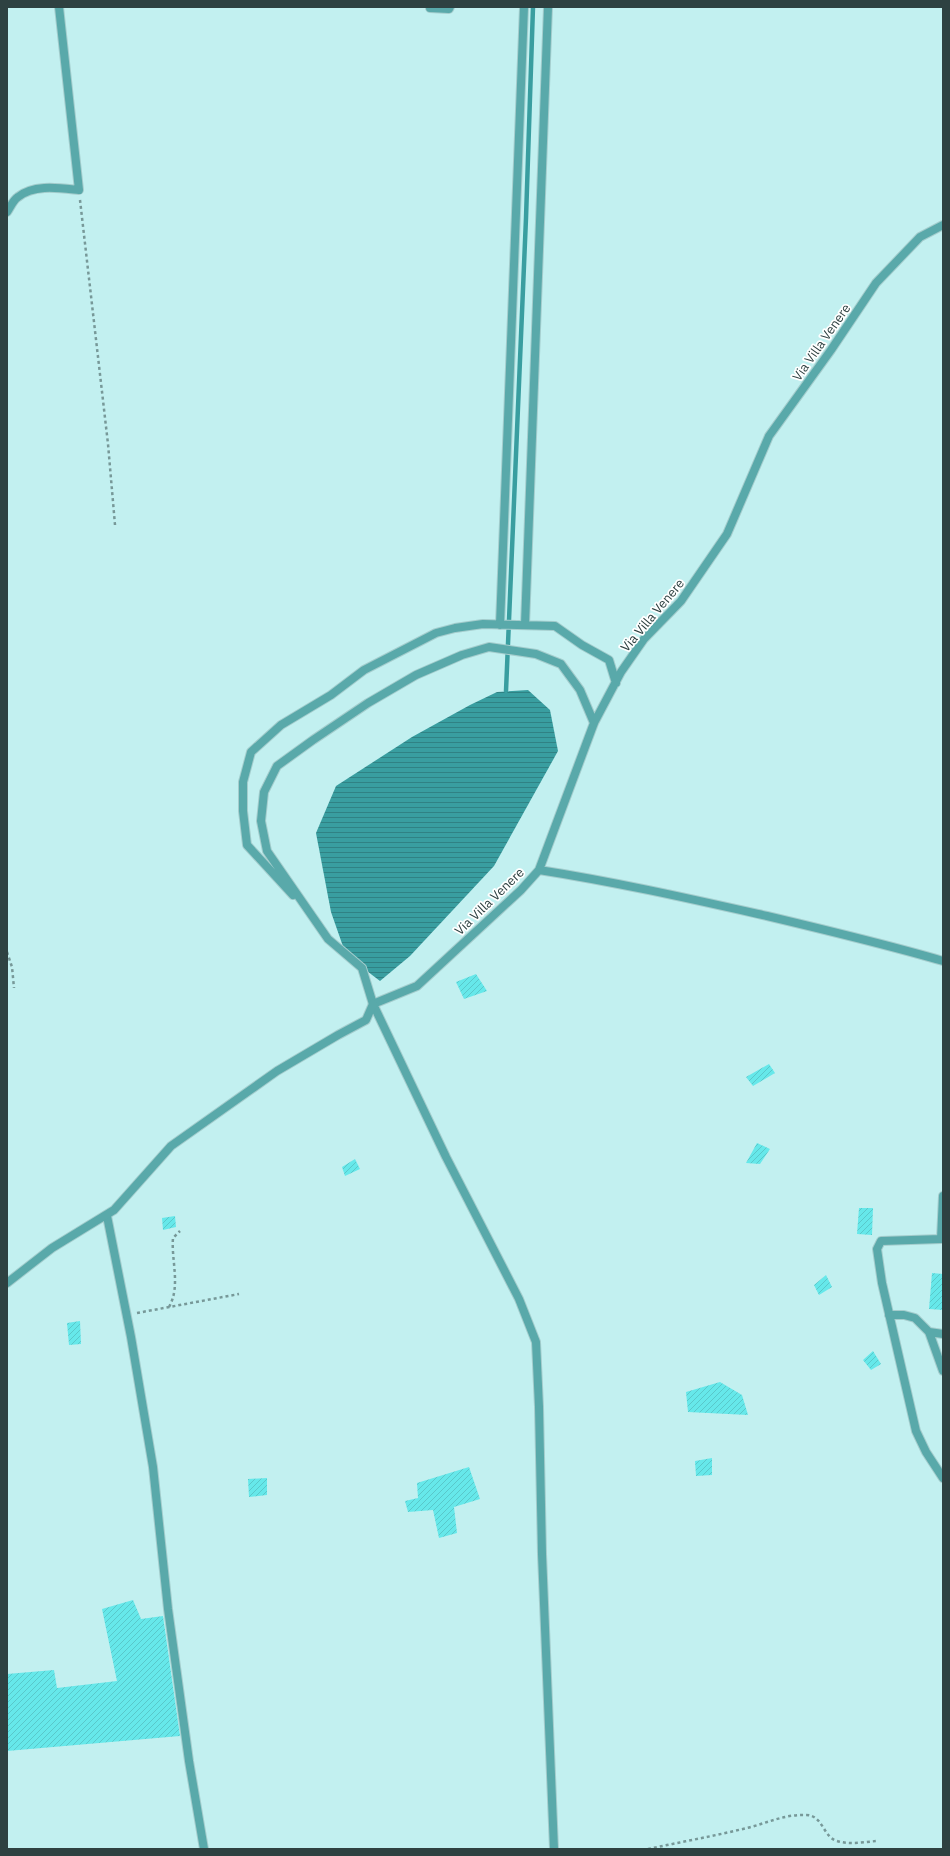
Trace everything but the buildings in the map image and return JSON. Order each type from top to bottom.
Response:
[{"type":"street","points":[[7,212],[16,198],[29,190],[51,188],[79,190],[59,7]]},
{"type":"street","points":[[430,8],[450,9],[450,7]]},
{"type":"street","points":[[501,624],[524,7]]},
{"type":"street","points":[[525,624],[548,7]]},
{"type":"street","name":"Via Villa Venere","points":[[373,1004],[416,986],[520,890],[539,870],[594,723],[616,682],[644,639],[681,601],[727,534],[769,436],[831,350],[876,283],[920,237],[943,225]]},
{"type":"street","points":[[308,910],[274,876],[247,845],[243,811],[243,782],[252,752],[281,725],[331,695],[364,670],[414,643],[436,633],[455,628],[483,624],[555,626],[582,645],[609,660],[616,682]]},
{"type":"street","points":[[554,1849],[542,1554],[540,1407],[536,1342],[519,1298],[446,1157],[373,1004],[362,968],[328,938],[267,851],[261,821],[264,792],[277,766],[368,703],[416,675],[462,655],[489,647],[536,654],[561,664],[580,690],[594,723]]},
{"type":"street","points":[[539,870],[600,880],[741,910],[885,944],[943,961]]},
{"type":"street","points":[[7,1282],[52,1248],[107,1216],[171,1146],[277,1071],[366,1020],[373,1004]]},
{"type":"street","points":[[943,1196],[941,1239],[881,1241],[877,1249],[882,1283],[916,1431],[926,1452],[943,1478]]},
{"type":"street","points":[[107,1216],[153,1467],[168,1609],[189,1762],[204,1849]]},
{"type":"street","points":[[889,1315],[904,1315],[915,1318],[929,1332],[943,1371]]},
{"type":"street","points":[[929,1332],[943,1334]]},
{"type":"path","points":[[79,190],[108,444],[115,525]]},
{"type":"path","points":[[7,952],[12,967],[14,988]]},
{"type":"path","points":[[168,1307],[174,1298],[172,1238],[180,1231]]},
{"type":"path","points":[[126,1315],[239,1294]]},
{"type":"path","points":[[648,1849],[748,1828],[775,1818],[808,1814],[819,1820],[827,1834],[836,1841],[851,1844],[877,1842]]},
{"type":"water","points":[[528,690],[550,710],[558,751],[494,866],[410,956],[380,981],[346,955],[331,912],[316,833],[336,786],[412,737],[470,705],[497,692]]},
{"type":"waterway","points":[[506,691],[526,218],[533,7]]}]
